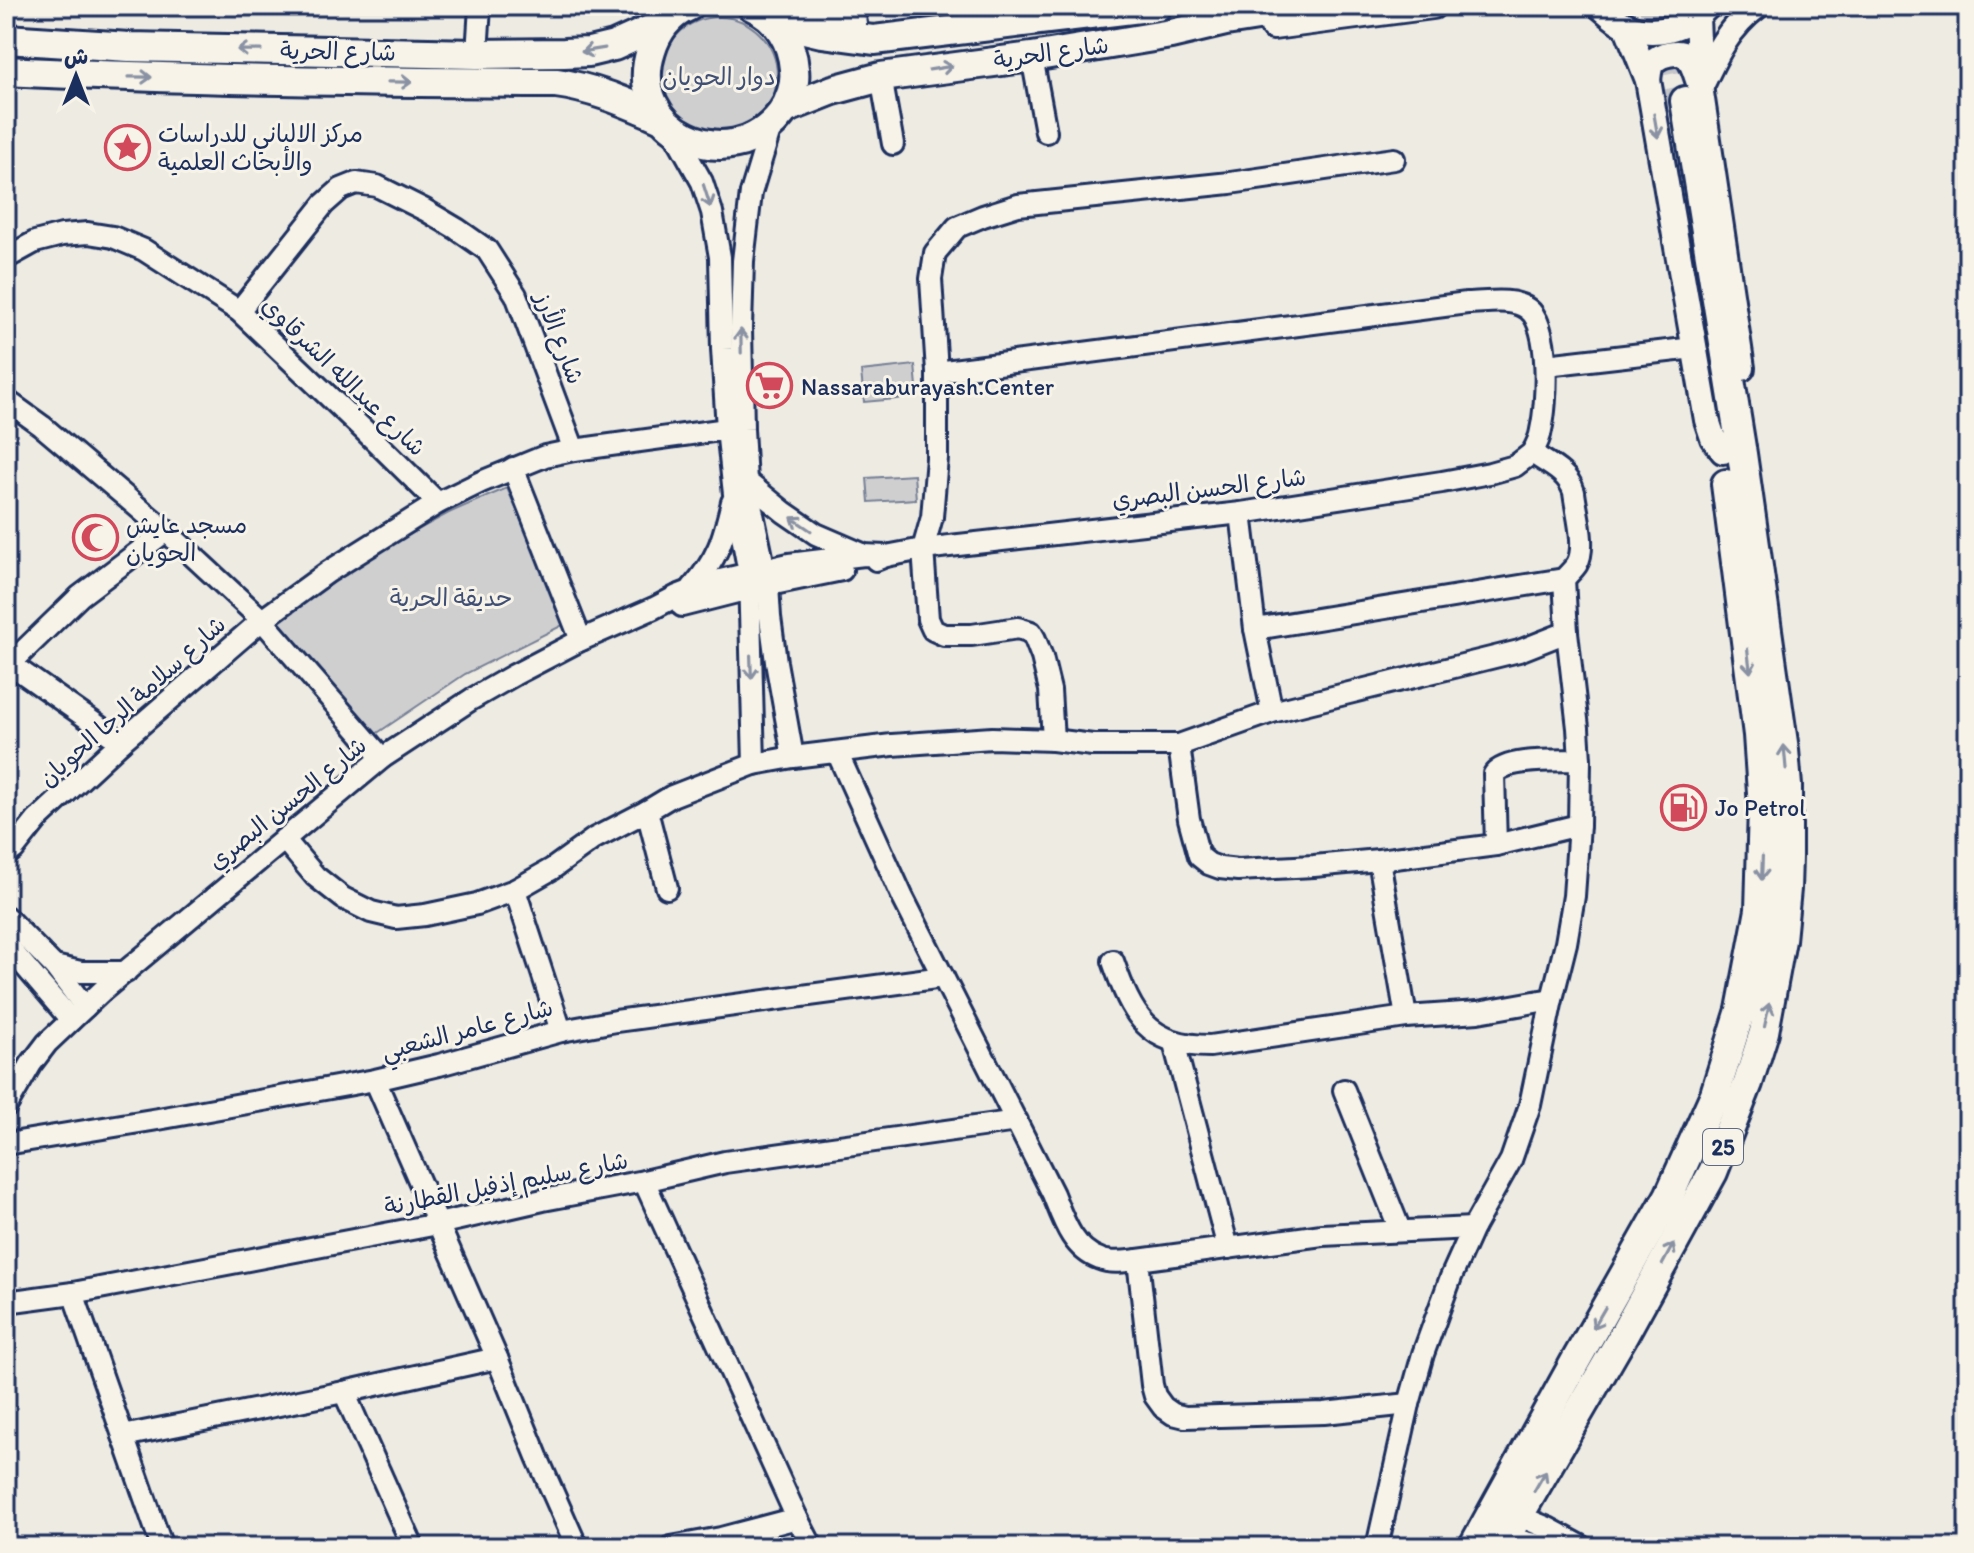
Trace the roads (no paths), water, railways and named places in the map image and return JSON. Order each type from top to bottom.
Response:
[{"type":"highway","points":[[806,6],[845,22],[928,34]]},
{"type":"highway","name":"شارع الحرية","points":[[762,11],[822,33],[874,40],[1157,6]]},
{"type":"highway","name":"شارع الحرية","points":[[6,71],[115,76],[556,83],[601,93],[667,122],[694,141],[730,145],[748,141],[778,118],[833,90],[881,77],[1032,57],[1321,6]]},
{"type":"highway","name":"شارع الحرية","points":[[6,39],[129,47],[477,54],[589,52],[614,46],[680,11]]},
{"type":"highway","points":[[667,122],[652,100],[647,80],[648,59],[654,40],[680,11]]},
{"type":"highway","points":[[762,11],[786,37],[793,55],[795,73],[792,92],[778,118]]},
{"type":"highway","points":[[1685,97],[1732,452]]},
{"type":"highway","name":"25","points":[[1496,1530],[1638,1310],[1713,1172],[1748,1083],[1764,1032],[1781,940],[1786,889],[1787,786],[1782,725],[1732,452]]},
{"type":"main road","points":[[1171,34],[1223,33],[1433,6]]},
{"type":"main road","points":[[1599,6],[1626,25],[1650,31],[1675,28],[1702,12]]},
{"type":"main road","points":[[1685,97],[1732,29],[1757,6]]},
{"type":"main road","points":[[1685,97],[1702,12]]},
{"type":"main road","name":"25","points":[[1626,25],[1648,80],[1710,430],[1713,438],[1732,452]]},
{"type":"main road","points":[[1648,80],[1654,60],[1666,54],[1680,53],[1692,63],[1685,97]]},
{"type":"street","points":[[477,54],[480,6]]},
{"type":"street","points":[[1032,57],[1046,132]]},
{"type":"street","points":[[881,77],[893,144]]},
{"type":"street","points":[[689,591],[707,570],[719,548],[740,488],[743,261],[751,193],[778,118]]},
{"type":"street","points":[[667,122],[702,182],[716,231],[720,257],[727,429],[793,757]]},
{"type":"street","points":[[1053,740],[1050,690],[1042,657],[1031,632],[1018,628],[972,635],[944,635],[933,630],[928,619],[923,549],[935,499],[937,372],[931,279],[935,253],[957,227],[1018,205],[1230,183],[1394,159]]},
{"type":"street","name":"شارع عبدالله الشرقاوي","points":[[438,503],[239,311],[324,204],[341,189],[356,183],[377,186],[401,197],[487,250]]},
{"type":"street","points":[[6,258],[35,242],[62,235],[88,233],[113,237],[144,250],[239,311]]},
{"type":"street","name":"شارع الأرز","points":[[487,250],[516,295],[574,450]]},
{"type":"street","points":[[937,372],[1467,303],[1518,303],[1532,311],[1540,329],[1546,365],[1541,433],[1532,453],[1572,484],[1581,542],[1578,562],[1564,579],[1255,629]]},
{"type":"street","points":[[1546,365],[1694,348]]},
{"type":"street","name":"شارع سلامة الرجا الحويان","points":[[6,400],[42,426],[166,531],[262,620],[382,758]]},
{"type":"street","name":"شارع سلامة الرجا الحويان","points":[[9,849],[121,742],[262,620],[328,572],[438,503],[545,456],[727,429]]},
{"type":"street","name":"شارع الحسن البصري","points":[[6,1107],[47,1043],[78,1014],[157,944],[382,758],[472,699],[527,668],[689,591],[716,581],[846,570],[886,556],[923,549],[1241,513],[1490,473],[1515,466],[1532,453]]},
{"type":"street","points":[[513,468],[581,640]]},
{"type":"street","points":[[740,488],[816,534],[864,555]]},
{"type":"street","points":[[1241,513],[1255,629],[1272,712]]},
{"type":"street","points":[[121,742],[8,663],[80,596],[166,531]]},
{"type":"street","name":"شارع الحسن البصري","points":[[654,608],[683,606],[758,579],[864,555],[886,556]]},
{"type":"street","points":[[754,764],[758,579]]},
{"type":"street","points":[[1377,1547],[1423,1354],[1451,1277],[1473,1228],[1511,1160],[1530,1105],[1566,943],[1574,896],[1580,760],[1564,579]]},
{"type":"street","points":[[284,839],[315,876],[343,898],[371,912],[396,918],[425,915],[477,904],[515,890],[552,869],[595,838],[672,796],[754,764],[892,745],[992,738],[1093,745],[1179,745],[1272,712],[1519,651],[1567,632]]},
{"type":"street","points":[[1179,745],[1189,819],[1199,856],[1220,868],[1238,870],[1379,860],[1496,845],[1579,825]]},
{"type":"street","points":[[837,752],[903,898],[1017,1121],[1071,1238],[1099,1259],[1138,1260],[1322,1235],[1473,1228]]},
{"type":"street","points":[[1496,845],[1496,770],[1511,764],[1580,760]]},
{"type":"street","points":[[647,811],[667,888]]},
{"type":"street","points":[[6,875],[9,849]]},
{"type":"street","points":[[1379,860],[1406,1017]]},
{"type":"street","points":[[515,890],[561,1031]]},
{"type":"street","points":[[6,917],[54,966],[78,1014]]},
{"type":"street","points":[[6,944],[43,985],[78,1014]]},
{"type":"street","points":[[1113,961],[1139,1018],[1151,1031],[1174,1043],[1192,1046],[1210,1046],[1406,1017],[1478,1012],[1552,999]]},
{"type":"street","points":[[54,966],[81,972],[126,972]]},
{"type":"street","name":"شارع عامر الشعبي","points":[[6,1144],[375,1080],[561,1031],[943,977]]},
{"type":"street","points":[[43,985],[50,1006],[47,1043]]},
{"type":"street","points":[[1174,1043],[1228,1248]]},
{"type":"street","points":[[375,1080],[577,1547]]},
{"type":"street","points":[[1344,1090],[1400,1230]]},
{"type":"street","name":"شارع سليم إذفيل القطارنة","points":[[6,1302],[73,1293],[438,1224],[725,1162],[1017,1121]]},
{"type":"street","points":[[644,1181],[812,1547]]},
{"type":"street","points":[[1138,1260],[1152,1385],[1155,1396],[1173,1414],[1224,1417],[1324,1413],[1409,1404]]},
{"type":"street","points":[[73,1293],[162,1547]]},
{"type":"street","points":[[123,1436],[497,1358]]},
{"type":"street","points":[[344,1392],[413,1547]]},
{"type":"street","points":[[671,1547],[722,1543],[797,1518]]},
{"type":"street","points":[[1496,1530],[1548,1528],[1583,1547]]},
{"type":"street","points":[[1496,1530],[1548,1547]]},
{"type":"tunnel","points":[[1653,6],[1671,103]]},
{"type":"place","name":"مركز الالباني للدراسات والأبحاث العلمية","points":[[127,147]]},
{"type":"place","name":"Nassaraburayash.Center","points":[[770,386]]},
{"type":"place","name":"مسجد عايش الحويان","points":[[95,538]]},
{"type":"place","name":"Jo Petrol","points":[[1684,807]]},
{"type":"park label","name":"دوار الحويان","points":[[719,76]]},
{"type":"park label","name":"حديقة الحرية","points":[[451,597]]}]
